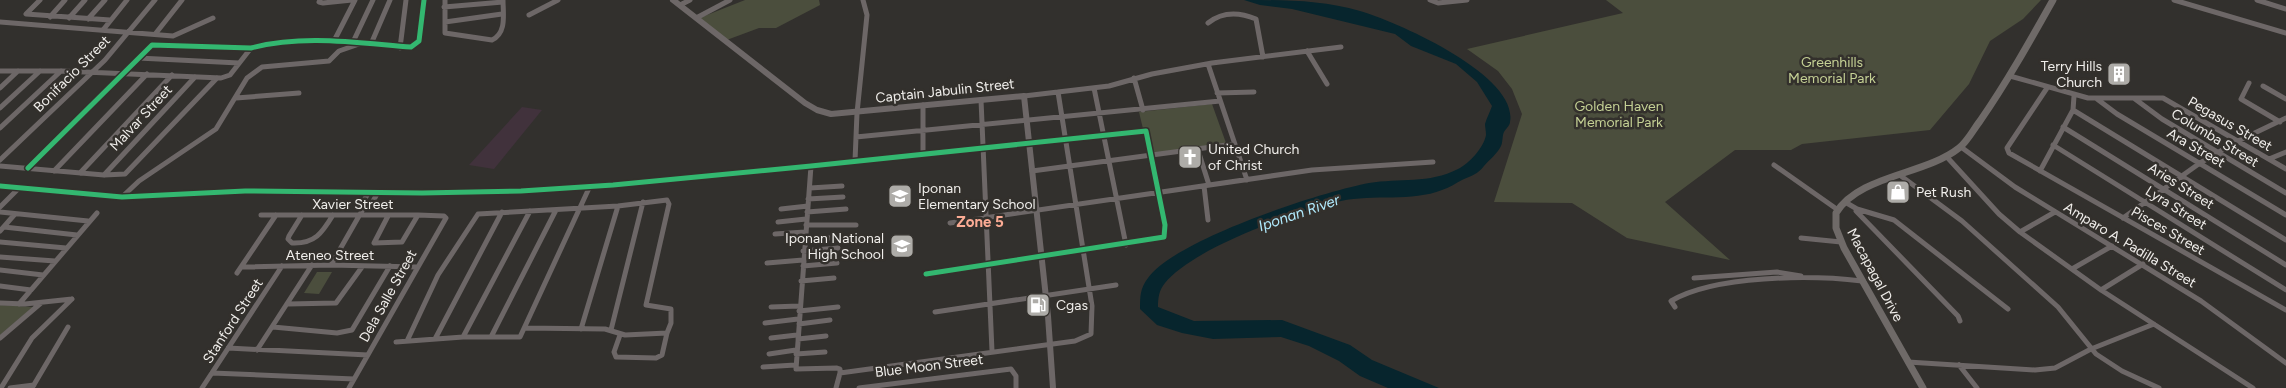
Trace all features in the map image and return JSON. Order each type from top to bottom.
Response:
[{"type":"main road","points":[[1838,210],[1845,202],[1869,187],[1901,176],[1946,156],[1960,147],[2010,76],[2054,0]]},
{"type":"main road","name":"Macapagal Drive","points":[[1838,210],[1835,224],[1841,242],[1923,388]]},
{"type":"street","points":[[40,0],[26,14],[110,20]]},
{"type":"street","points":[[50,17],[65,0]]},
{"type":"street","points":[[69,18],[85,0]]},
{"type":"street","points":[[88,19],[105,0]]},
{"type":"street","points":[[103,30],[127,0]]},
{"type":"street","name":"Bonifacio Street","points":[[0,160],[92,72],[130,31],[155,0]]},
{"type":"street","points":[[156,33],[182,0]]},
{"type":"street","points":[[320,0],[323,3],[354,0]]},
{"type":"street","points":[[334,41],[354,0]]},
{"type":"street","points":[[352,42],[373,0]]},
{"type":"street","points":[[371,44],[390,0]]},
{"type":"street","points":[[400,48],[406,0]]},
{"type":"street","points":[[28,168],[150,46],[156,44],[250,48],[266,44],[334,41],[400,48],[411,47],[419,41],[424,0]]},
{"type":"street","points":[[444,7],[503,1],[502,32],[497,39],[492,40],[448,34],[443,31],[445,22],[444,7],[445,0]]},
{"type":"street","points":[[529,15],[558,0]]},
{"type":"street","name":"Captain Jabulin Street","points":[[674,0],[810,107],[831,114],[1024,96],[1046,296],[1053,388]]},
{"type":"street","points":[[680,5],[690,0]]},
{"type":"street","points":[[698,17],[730,0]]},
{"type":"street","points":[[855,161],[857,112],[867,15],[863,0]]},
{"type":"street","points":[[1430,0],[1438,3],[1467,0]]},
{"type":"street","points":[[2174,0],[2286,32]]},
{"type":"street","points":[[2257,0],[2268,1],[2286,9]]},
{"type":"street","points":[[1208,23],[1216,17],[1228,13],[1256,19],[1263,58]]},
{"type":"street","points":[[445,22],[502,14]]},
{"type":"street","points":[[0,22],[179,34],[213,18]]},
{"type":"street","points":[[122,197],[139,181],[216,129],[249,75],[255,69],[329,62],[339,51],[362,43]]},
{"type":"street","points":[[1024,96],[1117,85],[1134,78],[1208,64],[1341,47]]},
{"type":"street","points":[[0,71],[40,70],[217,78],[230,75],[250,48]]},
{"type":"street","points":[[1307,51],[1327,84]]},
{"type":"street","points":[[138,58],[239,63]]},
{"type":"street","points":[[1208,64],[1247,180]]},
{"type":"street","points":[[0,108],[40,70]]},
{"type":"street","points":[[0,88],[18,71]]},
{"type":"street","points":[[0,128],[62,71]]},
{"type":"street","points":[[54,170],[147,74]]},
{"type":"street","points":[[80,173],[172,76]]},
{"type":"street","points":[[2010,76],[2074,96],[2135,100]]},
{"type":"street","name":"Malvar Street","points":[[104,175],[195,77]]},
{"type":"street","points":[[0,166],[104,175],[125,174],[130,171],[217,78]]},
{"type":"street","points":[[1134,78],[1143,110]]},
{"type":"street","points":[[2248,83],[2241,99],[2280,122]]},
{"type":"street","points":[[2263,86],[2286,99]]},
{"type":"street","points":[[1094,88],[1126,245]]},
{"type":"street","name":"Pisces Street","points":[[2047,88],[2007,148],[2014,156],[2286,310]]},
{"type":"street","points":[[840,373],[1075,341],[1090,336],[1092,317],[1089,290],[1067,138],[1058,92]]},
{"type":"street","points":[[1217,93],[1254,92]]},
{"type":"street","points":[[236,98],[299,94]]},
{"type":"street","points":[[2040,171],[2073,110],[2074,96]]},
{"type":"street","name":"Ara Street","points":[[2097,98],[2118,114],[2286,215]]},
{"type":"street","name":"Pegasus Street","points":[[2135,100],[2163,98],[2286,169]]},
{"type":"street","points":[[981,100],[992,351]]},
{"type":"street","name":"Columba Street","points":[[2135,100],[2151,112],[2286,193]]},
{"type":"street","points":[[856,137],[1220,101]]},
{"type":"street","points":[[923,106],[923,153]]},
{"type":"street","points":[[2073,110],[2286,240]]},
{"type":"street","points":[[2123,218],[2200,163],[2238,141],[2286,118]]},
{"type":"street","name":"Aries Street","points":[[2063,127],[2286,265]]},
{"type":"street","points":[[0,186],[122,197],[245,191],[514,191],[811,166],[983,146],[1146,131],[1166,235],[1158,239],[1126,245],[926,274]]},
{"type":"street","points":[[1032,171],[1234,144]]},
{"type":"street","name":"Lyra Street","points":[[2053,145],[2286,290]]},
{"type":"street","name":"Amparo A. Padilla Street","points":[[1960,147],[2015,188],[2143,264],[2200,301],[2286,363]]},
{"type":"street","points":[[1198,150],[1206,185],[1208,220]]},
{"type":"street","points":[[2269,159],[2286,152]]},
{"type":"street","points":[[1946,156],[1999,214],[2020,232],[2101,290],[2253,388]]},
{"type":"street","points":[[950,223],[1347,166],[1433,162]]},
{"type":"street","points":[[1774,165],[1838,210]]},
{"type":"street","points":[[811,166],[795,365],[796,369],[803,371],[839,369],[840,373]]},
{"type":"street","points":[[1901,176],[1962,221],[2058,307],[2091,349],[2122,371],[2159,388]]},
{"type":"street","points":[[396,342],[463,337],[518,338],[525,328],[590,186]]},
{"type":"street","points":[[810,188],[842,186]]},
{"type":"street","points":[[0,207],[19,188]]},
{"type":"street","points":[[362,212],[361,205],[368,192]]},
{"type":"street","points":[[331,265],[362,212],[371,205],[378,192]]},
{"type":"street","points":[[808,199],[843,197]]},
{"type":"street","points":[[407,341],[422,306],[474,218],[483,213],[581,209],[618,206],[662,199],[667,200],[669,204],[646,302],[647,307],[671,309],[672,314],[662,355],[656,358],[616,357],[614,352],[620,335]]},
{"type":"street","points":[[611,330],[643,202]]},
{"type":"street","points":[[1845,202],[1927,282],[1958,316],[1960,321]]},
{"type":"street","points":[[581,329],[618,206]]},
{"type":"street","points":[[781,209],[846,209]]},
{"type":"street","points":[[491,337],[556,210]]},
{"type":"street","points":[[463,337],[530,211]]},
{"type":"street","points":[[1856,211],[1880,213],[1894,220],[2008,310]]},
{"type":"street","points":[[0,212],[88,221]]},
{"type":"street","name":"Xavier Street","points":[[261,215],[333,215],[362,212],[388,216],[444,216]]},
{"type":"street","points":[[435,339],[502,212]]},
{"type":"street","points":[[2020,232],[2055,212]]},
{"type":"street","points":[[18,304],[88,221],[97,213]]},
{"type":"street","points":[[2,229],[15,214]]},
{"type":"street","points":[[238,272],[276,215]]},
{"type":"street","points":[[302,215],[289,236],[288,239],[292,243],[305,243],[317,240],[333,215]]},
{"type":"street","points":[[388,216],[374,243],[402,242],[418,215]]},
{"type":"street","name":"Dela Salle Street","points":[[348,388],[446,218],[444,216]]},
{"type":"street","points":[[778,222],[805,226],[856,225]]},
{"type":"street","points":[[776,234],[805,226]]},
{"type":"street","points":[[2,229],[77,235]]},
{"type":"street","points":[[804,240],[840,237]]},
{"type":"street","points":[[1801,238],[1841,242]]},
{"type":"street","points":[[0,242],[66,248]]},
{"type":"street","points":[[2072,269],[2112,246]]},
{"type":"street","points":[[803,251],[838,248]]},
{"type":"street","points":[[0,257],[55,261]]},
{"type":"street","points":[[767,263],[837,263]]},
{"type":"street","points":[[2101,290],[2143,264]]},
{"type":"street","points":[[258,350],[312,265]]},
{"type":"street","name":"Ateneo Street","points":[[242,267],[312,265],[418,267]]},
{"type":"street","name":"Stanford Street","points":[[202,388],[282,266]]},
{"type":"street","points":[[273,327],[348,332],[355,326],[390,266]]},
{"type":"street","points":[[288,304],[336,303],[362,267]]},
{"type":"street","points":[[0,270],[43,275]]},
{"type":"street","points":[[1694,278],[1777,272],[1802,276],[1862,280]]},
{"type":"street","points":[[1675,307],[1672,300],[1689,291],[1802,276]]},
{"type":"street","points":[[802,281],[834,278]]},
{"type":"street","points":[[935,312],[1116,285]]},
{"type":"street","points":[[0,286],[31,290]]},
{"type":"street","points":[[0,303],[18,304],[72,299],[32,338],[1,388]]},
{"type":"street","points":[[1,337],[42,302]]},
{"type":"street","points":[[771,307],[838,307]]},
{"type":"street","points":[[765,323],[830,320]]},
{"type":"street","points":[[1908,362],[2035,370],[2055,368],[2091,349],[2154,324]]},
{"type":"street","points":[[10,388],[33,387],[68,327]]},
{"type":"street","points":[[525,328],[611,330],[620,335],[667,333]]},
{"type":"street","points":[[771,338],[826,336]]},
{"type":"street","points":[[228,348],[368,355]]},
{"type":"street","points":[[769,354],[825,352]]},
{"type":"street","points":[[763,367],[795,365]]},
{"type":"street","points":[[1959,365],[1977,388]]},
{"type":"street","name":"Blue Moon Street","points":[[860,388],[1002,370],[1013,370],[1016,388]]},
{"type":"street","points":[[212,373],[354,379]]},
{"type":"street","points":[[836,388],[840,373]]},
{"type":"shaded area","points":[[522,107],[542,110],[494,169],[469,165]]},
{"type":"green space","points":[[745,0],[819,0],[820,5],[776,28],[759,28],[724,41],[697,19]]},
{"type":"green space","points":[[1606,0],[2041,0],[2023,19],[1990,41],[1969,84],[1930,130],[1802,144],[1791,150],[1735,150],[1665,202],[1730,260],[1627,238],[1572,203],[1494,202],[1522,114],[1512,89],[1498,71],[1467,49],[1623,13]]},
{"type":"green space","points":[[1212,104],[1226,143],[1149,154],[1139,112]]},
{"type":"green space","points":[[317,272],[332,272],[319,294],[304,293]]},
{"type":"green space","points":[[0,305],[33,307],[0,335]]},
{"type":"water","name":"Iponan River","points":[[1244,0],[1288,1],[1346,7],[1377,17],[1425,38],[1476,69],[1495,86],[1508,104],[1510,123],[1504,132],[1500,149],[1482,169],[1474,174],[1447,188],[1430,194],[1341,201],[1273,222],[1221,244],[1179,270],[1161,288],[1158,307],[1194,321],[1282,320],[1350,345],[1372,360],[1439,388],[1388,388],[1360,376],[1339,361],[1309,346],[1281,337],[1213,339],[1182,333],[1157,325],[1140,309],[1142,289],[1148,278],[1164,263],[1218,233],[1285,207],[1347,188],[1369,183],[1425,179],[1447,174],[1467,163],[1485,140],[1485,124],[1492,106],[1477,82],[1456,64],[1411,46],[1395,34],[1292,9],[1260,5]]},
{"type":"cycle path","points":[[28,168],[152,45],[251,48],[266,44],[334,41],[411,47],[419,41],[424,0]]},
{"type":"cycle path","points":[[0,186],[122,197],[245,191],[422,193],[521,191],[613,185],[811,166],[1146,131],[1165,225],[1164,237],[926,274]]},
{"type":"place","name":"Terry Hills Church","points":[[2119,74]]},
{"type":"place","name":"United Church of Christ","points":[[1190,157]]},
{"type":"place","name":"Pet Rush","points":[[1898,192]]},
{"type":"place","name":"Iponan Elementary School","points":[[900,196]]},
{"type":"place","name":"Iponan National High School","points":[[902,246]]},
{"type":"place","name":"Cgas","points":[[1038,305]]},
{"type":"district","name":"Zone 5","points":[[980,222]]},
{"type":"park label","name":"Greenhills Memorial Park","points":[[1832,70]]},
{"type":"park label","name":"Golden Haven Memorial Park","points":[[1619,114]]}]
